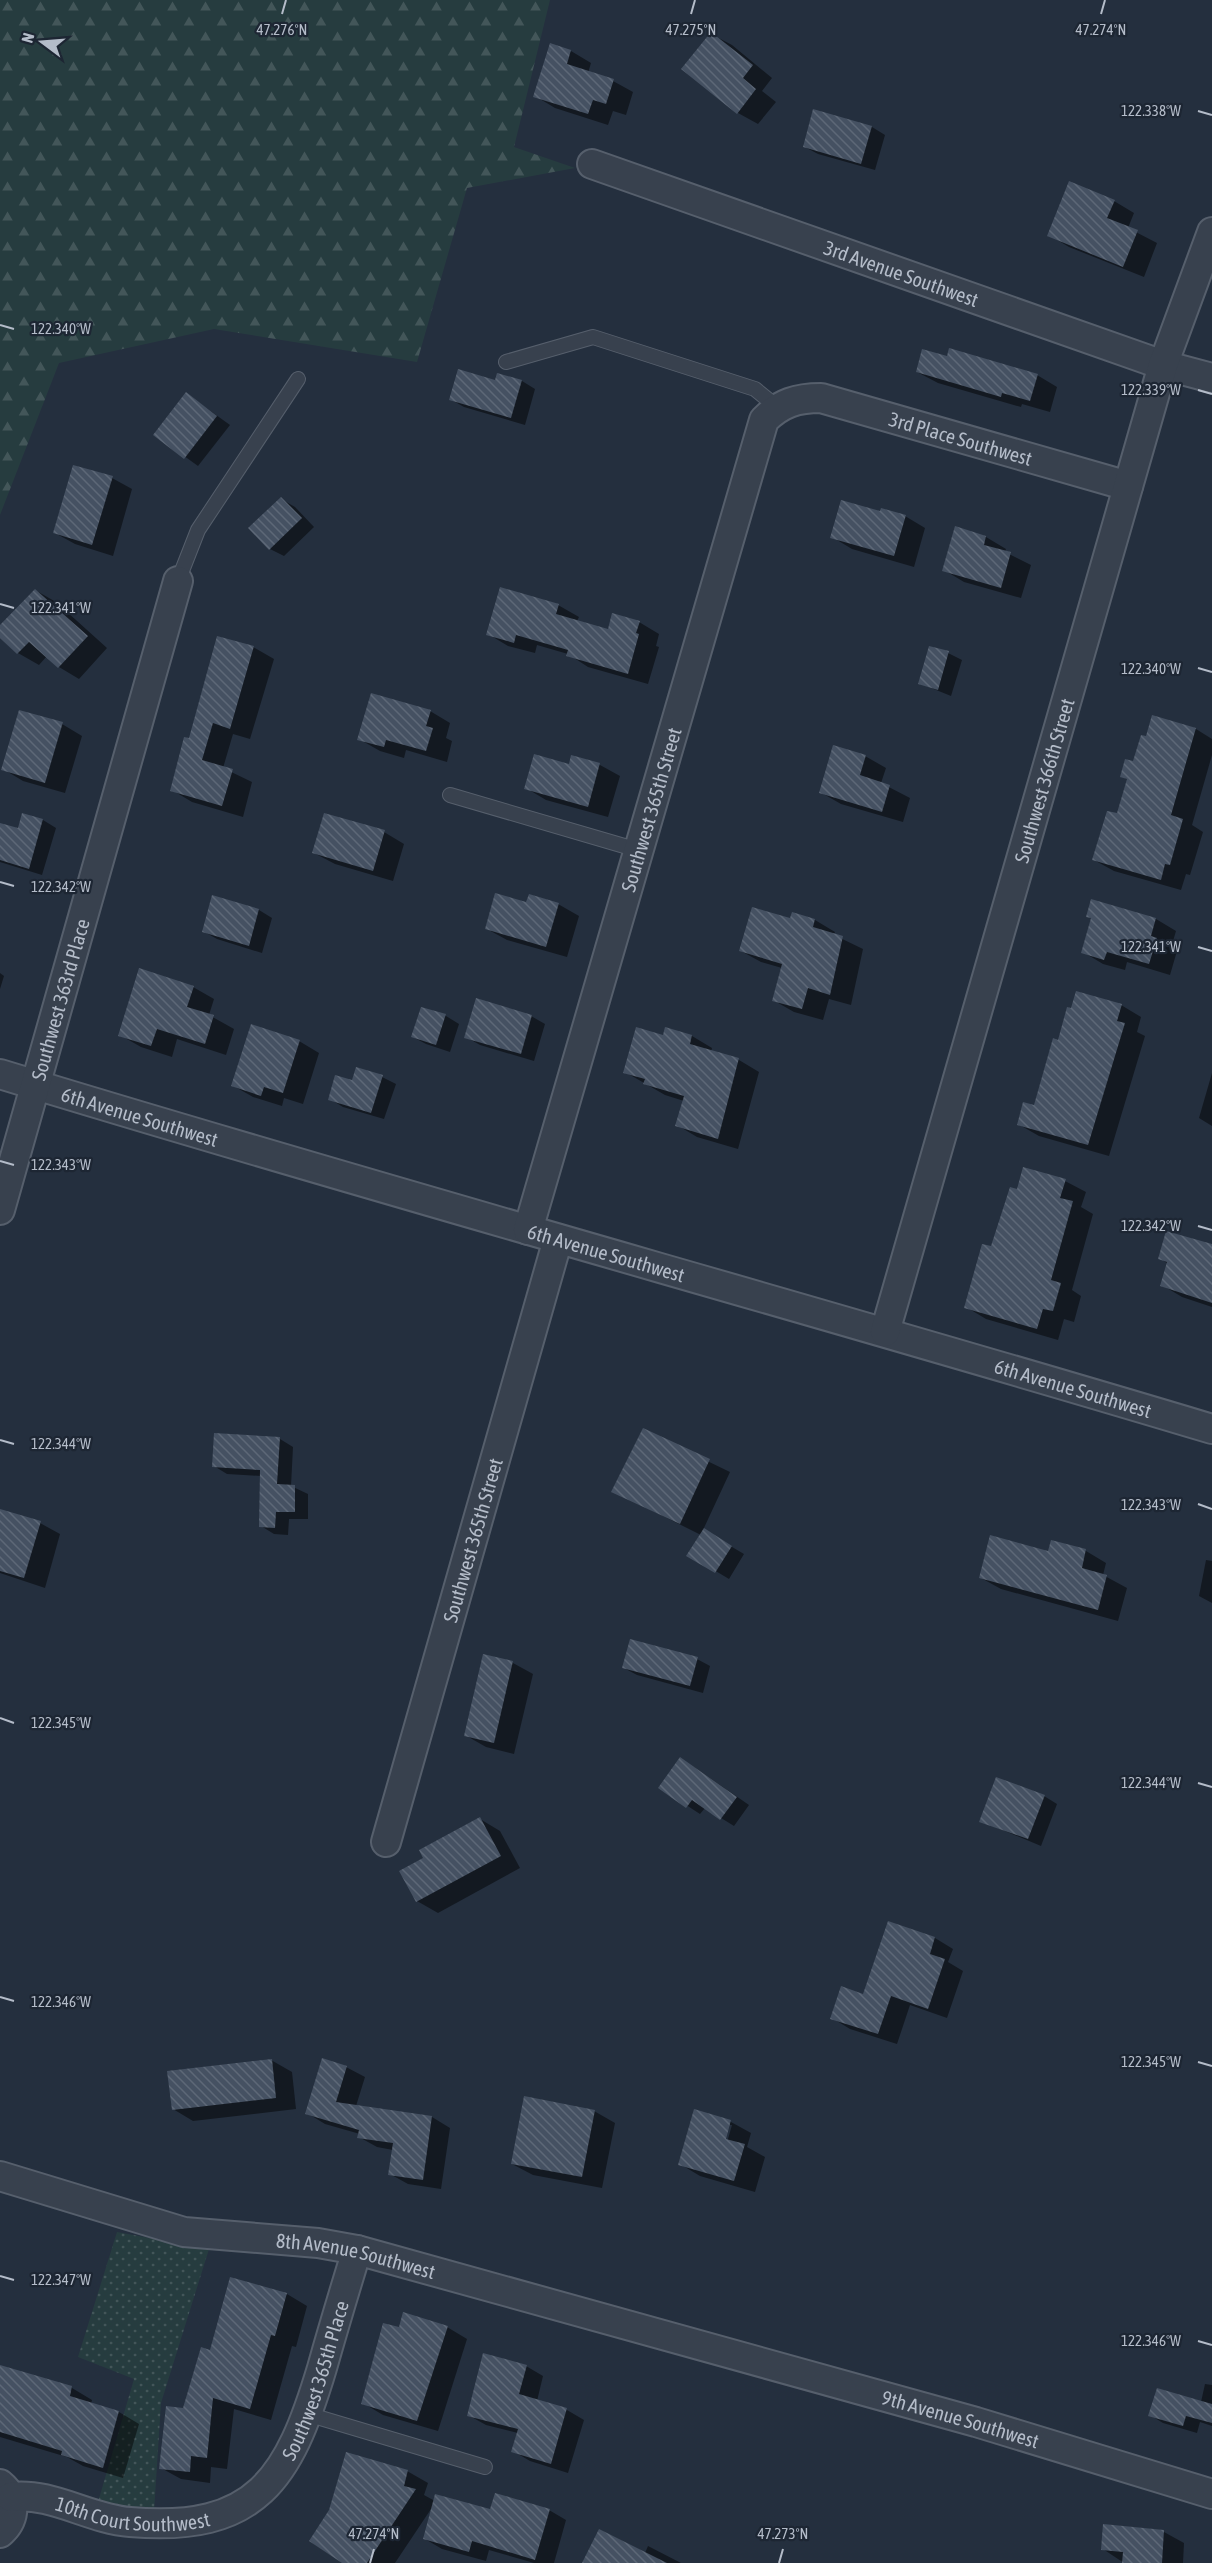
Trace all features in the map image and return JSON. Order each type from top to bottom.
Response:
[{"type":"street","name":"3rd Avenue Southwest","points":[[592,164],[1163,365],[1212,378]]},
{"type":"street","name":"Southwest 366th Street","points":[[885,1332],[1163,365],[1212,232]]},
{"type":"street","name":"3rd Place Southwest","points":[[784,404],[821,398],[1128,486]]},
{"type":"street","name":"Southwest 365th Street","points":[[528,1230],[759,436],[764,420],[784,404]]},
{"type":"street","name":"Southwest 363rd Place","points":[[0,1210],[178,581]]},
{"type":"street","name":"6th Avenue Southwest","points":[[0,1074],[1212,1429]]},
{"type":"street","name":"Southwest 365th Street","points":[[386,1842],[558,1239]]},
{"type":"street","name":"8th Avenue Southwest","points":[[0,2176],[183,2232],[318,2243],[357,2250],[708,2348]]},
{"type":"street","name":"Southwest 365th Place","points":[[251,2499],[274,2479],[288,2459],[307,2414],[357,2250]]},
{"type":"street","name":"9th Avenue Southwest","points":[[708,2348],[976,2422],[1212,2494]]},
{"type":"street","name":"10th Court Southwest","points":[[0,2533],[12,2517],[6,2490],[30,2495],[95,2516],[127,2522],[161,2524],[195,2523],[251,2499]]},
{"type":"lane","points":[[506,362],[593,337],[755,389],[784,404]]},
{"type":"lane","points":[[178,581],[198,530],[298,379]]},
{"type":"lane","points":[[450,795],[638,850]]},
{"type":"lane","points":[[307,2414],[486,2467]]},
{"type":"green space","points":[[0,0],[550,0],[514,147],[575,168],[467,188],[417,362],[214,329],[59,363],[0,515]]},
{"type":"green space","points":[[117,2232],[209,2249],[161,2403],[154,2512],[98,2502],[134,2379],[78,2357]]},
{"type":"building","points":[[711,32],[753,65],[743,78],[756,89],[737,114],[681,69]]},
{"type":"building","points":[[550,43],[571,50],[567,64],[614,79],[606,104],[593,100],[588,114],[533,97]]},
{"type":"building","points":[[813,109],[872,126],[861,164],[803,147]]},
{"type":"building","points":[[1069,181],[1115,200],[1107,218],[1138,230],[1123,267],[1047,236]]},
{"type":"building","points":[[949,348],[1038,374],[1030,401],[1002,393],[1001,397],[916,372],[922,349],[947,356]]},
{"type":"building","points":[[458,369],[495,380],[497,373],[522,380],[511,418],[449,400]]},
{"type":"building","points":[[186,392],[217,416],[184,459],[153,435]]},
{"type":"building","points":[[73,465],[113,476],[92,545],[53,533]]},
{"type":"building","points":[[281,497],[302,518],[269,550],[248,528]]},
{"type":"building","points":[[841,500],[880,511],[881,508],[906,515],[894,556],[830,538]]},
{"type":"building","points":[[955,526],[986,536],[984,545],[1011,552],[1001,588],[942,571]]},
{"type":"building","points":[[500,587],[559,604],[556,614],[608,629],[612,613],[640,621],[636,633],[639,634],[628,674],[566,656],[568,650],[516,635],[514,643],[486,635]]},
{"type":"building","points":[[35,589],[88,636],[58,668],[29,642],[17,654],[0,638],[0,625]]},
{"type":"building","points":[[217,636],[254,646],[230,729],[213,723],[202,760],[233,769],[222,806],[170,791],[184,737],[189,738]]},
{"type":"building","points":[[929,646],[949,651],[938,690],[918,684]]},
{"type":"building","points":[[371,693],[431,710],[426,726],[433,728],[426,751],[386,740],[384,747],[357,740]]},
{"type":"building","points":[[19,710],[63,722],[45,783],[1,770]]},
{"type":"building","points":[[1152,715],[1196,728],[1171,815],[1183,819],[1170,865],[1165,864],[1161,880],[1092,860],[1107,811],[1117,813],[1127,779],[1120,777],[1125,759],[1133,761],[1141,735],[1146,736]]},
{"type":"building","points":[[833,745],[866,755],[860,775],[890,785],[882,812],[819,793]]},
{"type":"building","points":[[534,754],[569,764],[571,755],[600,763],[588,807],[524,789]]},
{"type":"building","points":[[22,813],[43,819],[29,869],[0,860],[0,823],[18,828]]},
{"type":"building","points":[[324,813],[385,830],[373,871],[312,853]]},
{"type":"building","points":[[495,893],[526,902],[529,894],[559,903],[546,947],[485,929]]},
{"type":"building","points":[[212,895],[259,909],[249,946],[202,932]]},
{"type":"building","points":[[1091,899],[1156,918],[1151,936],[1157,938],[1149,964],[1107,952],[1104,960],[1081,953],[1091,918],[1086,917]]},
{"type":"building","points":[[752,907],[790,918],[792,912],[815,919],[813,927],[843,936],[830,995],[808,988],[802,1009],[772,1001],[782,964],[739,951]]},
{"type":"building","points":[[139,968],[194,986],[187,1007],[214,1015],[205,1044],[157,1029],[151,1046],[118,1036]]},
{"type":"building","points":[[1076,991],[1122,1004],[1117,1021],[1125,1023],[1088,1145],[1017,1125],[1023,1102],[1034,1105],[1053,1038],[1058,1040],[1067,1007],[1071,1008]]},
{"type":"building","points":[[476,998],[532,1015],[521,1054],[464,1038]]},
{"type":"building","points":[[421,1007],[446,1014],[436,1045],[411,1037]]},
{"type":"building","points":[[251,1024],[300,1040],[283,1093],[264,1087],[261,1096],[231,1086]]},
{"type":"building","points":[[636,1027],[663,1035],[665,1027],[692,1035],[690,1044],[739,1058],[718,1139],[675,1126],[684,1096],[643,1084],[645,1079],[623,1073]]},
{"type":"building","points":[[356,1067],[383,1075],[371,1113],[328,1100],[335,1075],[352,1080]]},
{"type":"building","points":[[1023,1167],[1066,1179],[1060,1198],[1073,1201],[1051,1280],[1061,1283],[1053,1311],[1043,1309],[1037,1329],[964,1308],[982,1244],[991,1246],[1010,1187],[1017,1189]]},
{"type":"building","points":[[1166,1231],[1212,1244],[1212,1303],[1160,1286],[1167,1262],[1158,1259]]},
{"type":"building","points":[[643,1428],[710,1459],[680,1524],[611,1492]]},
{"type":"building","points":[[214,1433],[280,1437],[277,1484],[295,1485],[295,1512],[276,1512],[275,1528],[259,1527],[260,1470],[212,1467]]},
{"type":"building","points":[[0,1509],[41,1521],[24,1578],[0,1571]]},
{"type":"building","points":[[704,1528],[732,1546],[715,1573],[686,1556]]},
{"type":"building","points":[[990,1535],[1048,1551],[1051,1540],[1086,1549],[1082,1568],[1107,1575],[1098,1610],[979,1578]]},
{"type":"building","points":[[630,1639],[698,1657],[690,1686],[622,1668]]},
{"type":"building","points":[[483,1654],[513,1661],[494,1743],[464,1736]]},
{"type":"building","points":[[680,1757],[737,1797],[720,1820],[692,1800],[686,1808],[658,1788]]},
{"type":"building","points":[[996,1777],[1045,1795],[1028,1839],[979,1822]]},
{"type":"building","points":[[480,1817],[501,1856],[416,1902],[399,1871],[423,1858],[419,1850]]},
{"type":"building","points":[[888,1921],[935,1937],[930,1954],[945,1959],[928,2009],[891,1996],[878,2034],[830,2019],[841,1986],[863,1994]]},
{"type":"building","points":[[322,2058],[347,2066],[336,2102],[432,2116],[423,2180],[388,2175],[393,2143],[357,2138],[359,2130],[305,2114]]},
{"type":"building","points":[[272,2059],[276,2098],[172,2110],[167,2071]]},
{"type":"building","points":[[524,2096],[595,2110],[582,2177],[511,2164]]},
{"type":"building","points":[[694,2109],[731,2120],[726,2139],[745,2144],[734,2181],[678,2165]]},
{"type":"building","points":[[230,2277],[287,2293],[275,2336],[271,2335],[250,2409],[213,2398],[207,2458],[191,2456],[190,2472],[159,2469],[166,2406],[183,2408],[201,2347],[210,2350]]},
{"type":"building","points":[[403,2312],[448,2326],[417,2421],[361,2404],[383,2323],[399,2327]]},
{"type":"building","points":[[483,2353],[527,2365],[519,2394],[567,2408],[551,2464],[511,2452],[518,2429],[467,2416]]},
{"type":"building","points":[[0,2365],[72,2386],[70,2396],[119,2411],[103,2468],[61,2455],[62,2451],[0,2432]]},
{"type":"building","points":[[1157,2388],[1212,2404],[1212,2423],[1186,2416],[1183,2426],[1148,2416]]},
{"type":"building","points":[[346,2452],[408,2470],[404,2486],[416,2489],[367,2563],[342,2563],[309,2541],[329,2510]]},
{"type":"building","points":[[495,2493],[550,2509],[535,2560],[472,2541],[469,2552],[423,2539],[435,2494],[490,2509]]},
{"type":"building","points":[[1103,2524],[1164,2530],[1162,2563],[1122,2563],[1123,2552],[1101,2550]]},
{"type":"building","points":[[599,2529],[667,2563],[582,2563]]}]
